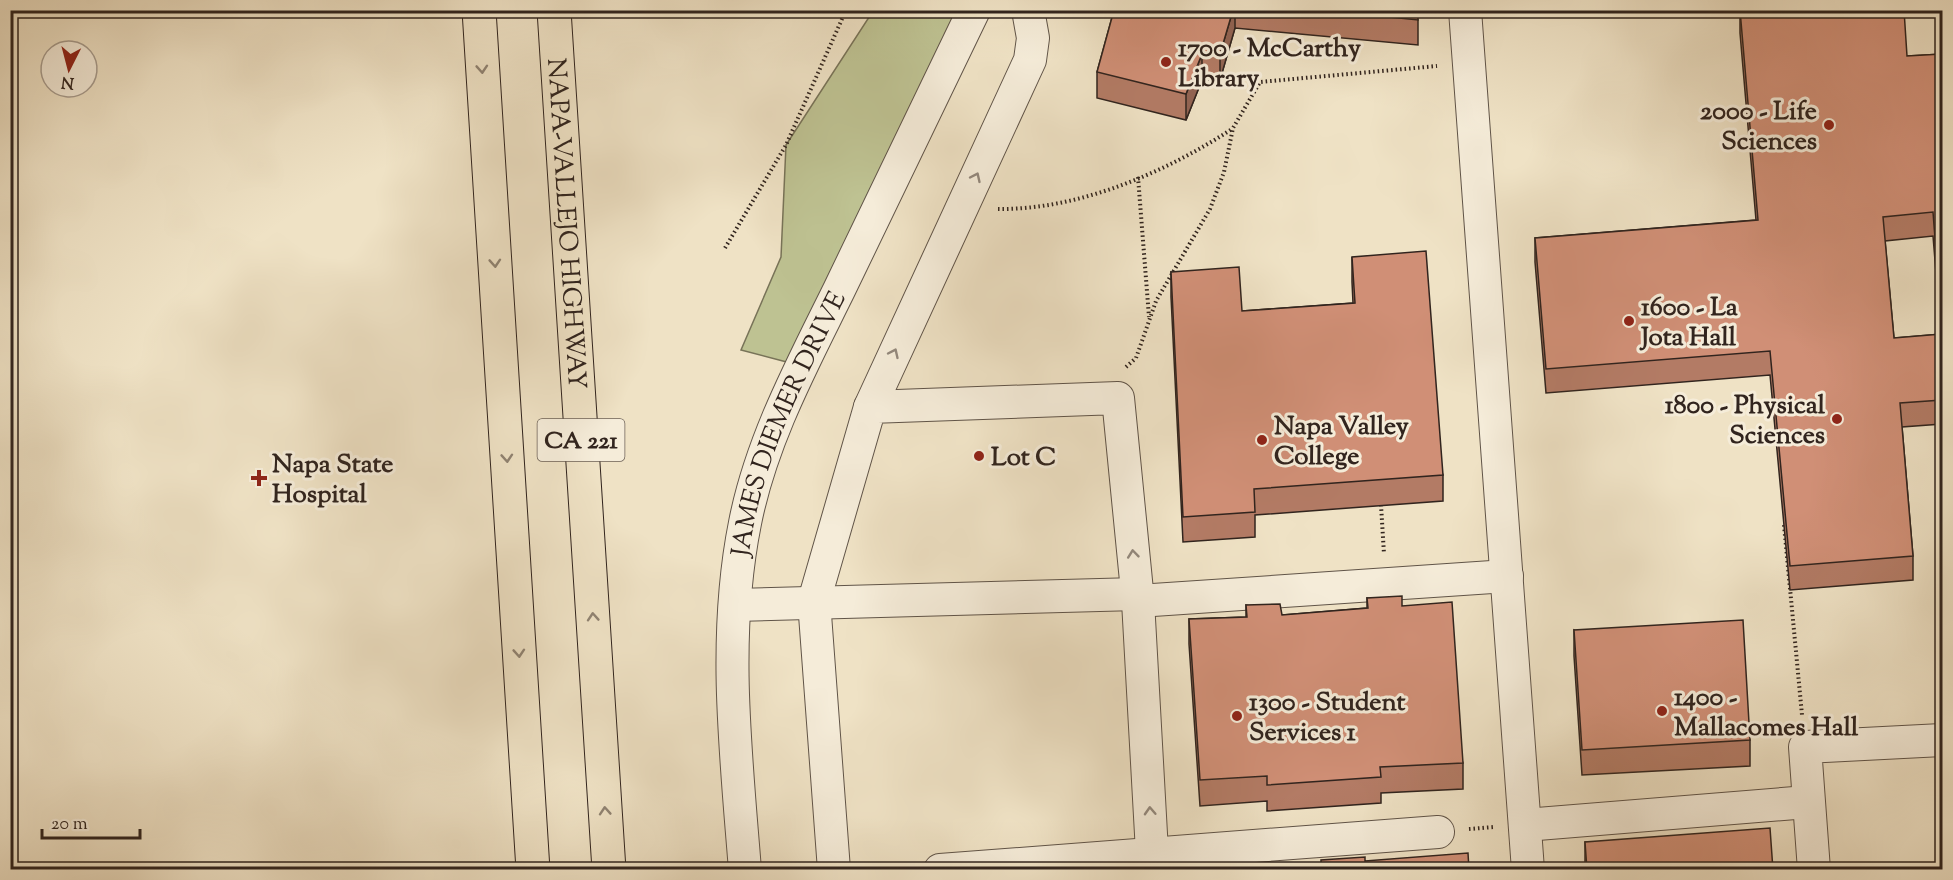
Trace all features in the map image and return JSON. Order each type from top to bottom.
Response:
[{"type":"main road","name":"CA 221","points":[[479,10],[533,870]]},
{"type":"main road","name":"NAPA-VALLEJO HIGHWAY","points":[[554,10],[609,870]]},
{"type":"street","name":"JAMES DIEMER DRIVE","points":[[745,870],[733,696],[735,605],[744,526],[761,461],[802,366],[975,10]]},
{"type":"street","points":[[834,870],[814,601],[870,406],[1030,60],[1033,38],[1028,10]]},
{"type":"street","points":[[1465,10],[1528,870]]},
{"type":"street","points":[[870,406],[1118,398],[1138,598],[1153,862]]},
{"type":"street","points":[[735,605],[814,601],[1138,598],[1507,576]]},
{"type":"street","points":[[1814,870],[1805,747],[1942,740]]},
{"type":"street","points":[[1525,825],[1795,803]]},
{"type":"street","points":[[940,870],[1153,862],[1438,832]]},
{"type":"path","points":[[725,248],[786,145],[846,10]]},
{"type":"path","points":[[1118,398],[1122,371],[1136,358],[1149,318],[1210,209],[1224,172],[1233,128],[1260,81],[1468,63]]},
{"type":"path","points":[[965,202],[995,208],[1036,206],[1092,194],[1187,155],[1233,128]]},
{"type":"path","points":[[1138,177],[1149,318]]},
{"type":"path","points":[[1381,505],[1386,585]]},
{"type":"path","points":[[1783,519],[1805,747]]},
{"type":"path","points":[[1438,832],[1525,825]]},
{"type":"green space","points":[[873,11],[974,11],[802,366],[741,350],[781,257],[786,145]]},
{"type":"building","points":[[1114,10],[1233,10],[1220,54],[1202,54],[1186,94],[1097,72]]},
{"type":"building","points":[[1320,10],[1417,10],[1418,20]]},
{"type":"building","points":[[1740,10],[1904,10],[1907,56],[1942,54],[1942,331],[1933,212],[1883,217],[1894,338],[1942,334],[1942,400],[1900,403],[1913,556],[1790,566],[1770,351],[1546,369],[1535,238],[1758,220]]},
{"type":"building","points":[[1426,251],[1443,475],[1254,489],[1255,512],[1183,517],[1171,272],[1239,267],[1242,311],[1355,303],[1352,257]]},
{"type":"building","name":"1300 - Student Services 1","points":[[1402,596],[1402,606],[1452,602],[1463,763],[1380,767],[1381,777],[1267,785],[1267,776],[1200,780],[1189,619],[1247,617],[1246,605],[1280,604],[1282,615],[1368,608],[1367,598]]},
{"type":"building","name":"1400 - Mallacomes Hall","points":[[1743,620],[1750,740],[1582,750],[1574,630]]},
{"type":"building","points":[[1770,828],[1773,870],[1587,870],[1585,842]]},
{"type":"building","points":[[1468,853],[1469,870],[1321,870],[1321,860],[1365,857],[1365,861]]},
{"type":"building","points":[[1291,866],[1291,870],[1256,870]]},
{"type":"place","name":"1700 - McCarthy Library","points":[[1166,62]]},
{"type":"place","name":"2000 - Life Sciences","points":[[1829,125]]},
{"type":"place","name":"1600 - La Jota Hall","points":[[1629,321]]},
{"type":"place","name":"1800 - Physical Sciences","points":[[1837,419]]},
{"type":"place","name":"Napa Valley College","points":[[1262,440]]},
{"type":"place","name":"Lot C","points":[[979,456]]},
{"type":"place","name":"Napa State Hospital","points":[[259,478]]},
{"type":"place","name":"1400 - Mallacomes Hall","points":[[1662,711]]},
{"type":"place","name":"1300 - Student Services 1","points":[[1237,716]]}]
